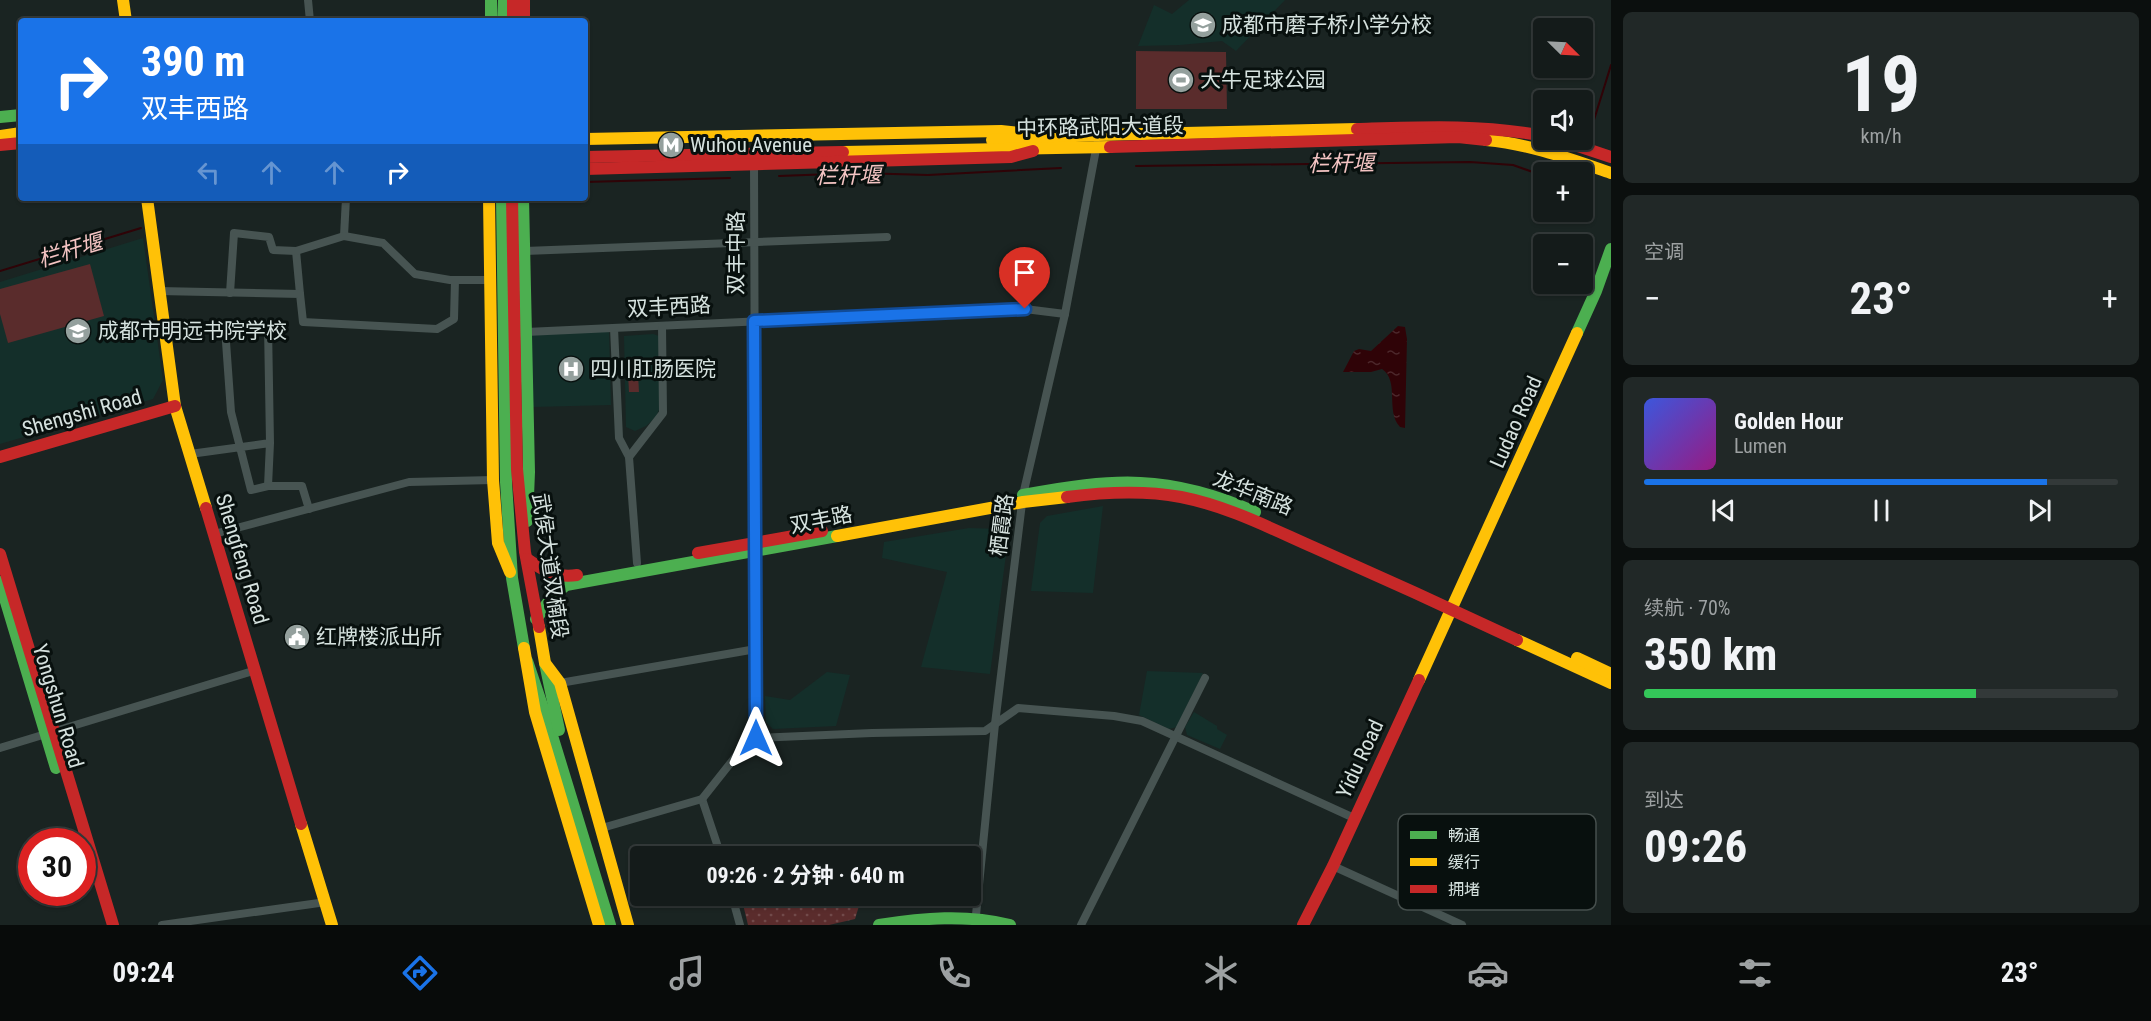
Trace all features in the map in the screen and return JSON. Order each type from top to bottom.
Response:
[{"type":"main road","points":[[123,0],[126,18]]},
{"type":"main road","points":[[490,18],[491,0]]},
{"type":"main road","points":[[503,18],[504,0]]},
{"type":"main road","points":[[513,0],[513,18]]},
{"type":"main road","points":[[524,0],[524,18]]},
{"type":"main road","points":[[0,117],[18,115]]},
{"type":"main road","points":[[0,126],[18,124]]},
{"type":"main road","name":"中环路武阳大道段","points":[[1097,141],[1460,126],[1507,129],[1533,134]]},
{"type":"main road","points":[[588,139],[1001,131],[1046,142]]},
{"type":"main road","points":[[0,136],[18,133]]},
{"type":"main road","name":"中环路武阳大道段","points":[[588,156],[1046,142],[1458,137],[1510,142],[1545,150],[1611,173]]},
{"type":"main road","points":[[588,169],[1011,157],[1046,142]]},
{"type":"main road","points":[[0,145],[18,143]]},
{"type":"main road","name":"中环路武阳大道段","points":[[588,147],[930,145]]},
{"type":"main road","points":[[1590,150],[1611,157]]},
{"type":"main road","name":"Shengfeng Road","points":[[147,201],[175,406],[332,925]]},
{"type":"main road","points":[[489,201],[490,280],[500,481]]},
{"type":"main road","name":"武侯大道双楠段","points":[[502,201],[500,481],[512,578],[535,712],[599,925]]},
{"type":"main road","name":"武侯大道双楠段","points":[[512,201],[518,469],[526,555],[536,619],[545,663],[560,683],[628,925]]},
{"type":"main road","points":[[524,201],[529,472],[526,555]]},
{"type":"main road","name":"Ludao Road","points":[[1454,606],[1596,291],[1611,249]]},
{"type":"main road","name":"Shengshi Road","points":[[0,457],[175,406]]},
{"type":"main road","name":"龙华南路","points":[[1023,498],[1130,492],[1179,497],[1209,504],[1239,514],[1454,606]]},
{"type":"main road","name":"双丰路","points":[[536,619],[552,597],[566,585],[1023,498]]},
{"type":"main road","name":"双丰路","points":[[526,555],[554,577],[565,578],[637,563],[755,548]]},
{"type":"main road","points":[[0,554],[50,733],[113,925]]},
{"type":"main road","name":"Yongshun Road","points":[[0,582],[50,733],[75,828]]},
{"type":"main road","points":[[1454,606],[1611,674]]},
{"type":"main road","points":[[1454,606],[1611,683]]},
{"type":"main road","name":"Yidu Road","points":[[1303,925],[1333,866],[1454,606]]},
{"type":"main road","points":[[526,661],[554,729],[619,925]]},
{"type":"main road","points":[[545,663],[554,729],[610,925]]},
{"type":"main road","points":[[96,897],[105,925]]},
{"type":"main road","points":[[879,925],[923,920],[975,921],[1010,925]]},
{"type":"street","points":[[308,0],[310,18]]},
{"type":"street","name":"栖霞路","points":[[975,921],[995,724],[1023,498],[1065,314],[1097,141]]},
{"type":"street","name":"双丰中路","points":[[754,164],[756,738]]},
{"type":"street","points":[[344,236],[346,201]]},
{"type":"street","points":[[230,294],[234,233],[269,237],[273,250],[296,251],[344,236],[383,243],[416,274],[455,280],[490,280]]},
{"type":"street","points":[[525,251],[887,237]]},
{"type":"street","points":[[296,251],[303,322],[437,329],[454,319],[455,280]]},
{"type":"street","points":[[159,291],[300,294]]},
{"type":"street","name":"双丰西路","points":[[526,332],[1025,309],[1065,314]]},
{"type":"street","points":[[268,486],[270,443],[268,326],[225,328],[231,412],[242,447],[251,490],[268,486],[302,486],[309,509]]},
{"type":"street","points":[[629,457],[663,413],[662,326]]},
{"type":"street","points":[[614,328],[619,438],[629,457],[637,563]]},
{"type":"street","points":[[190,454],[270,443]]},
{"type":"street","points":[[214,534],[409,482],[500,481]]},
{"type":"street","points":[[560,683],[756,649]]},
{"type":"street","points":[[0,748],[256,670]]},
{"type":"street","points":[[1081,925],[1205,678]]},
{"type":"street","points":[[602,828],[702,799],[744,746],[756,738],[985,731],[1018,708],[1131,718],[1142,721],[1354,818]]},
{"type":"street","points":[[702,799],[718,846]]},
{"type":"street","points":[[1333,866],[1398,896]]},
{"type":"street","points":[[162,925],[326,902]]},
{"type":"street","points":[[735,906],[740,925]]},
{"type":"street","points":[[1429,910],[1462,925]]},
{"type":"shaded area","name":"成都市磨子桥小学分校","points":[[1189,0],[1285,0],[1236,51],[1222,41],[1138,46],[1154,5],[1172,14]]},
{"type":"shaded area","name":"大牛足球公园","points":[[1136,51],[1226,52],[1227,109],[1136,109]]},
{"type":"shaded area","name":"成都市明远书院学校","points":[[143,238],[163,380],[153,399],[0,444],[0,282]]},
{"type":"shaded area","points":[[90,264],[104,316],[8,343],[0,314],[0,289]]},
{"type":"shaded area","name":"四川肛肠医院","points":[[609,330],[611,405],[533,407],[531,333]]},
{"type":"shaded area","points":[[653,334],[659,336],[659,410],[656,417],[646,426],[635,431],[626,427],[624,336]]},
{"type":"shaded area","points":[[628,374],[638,374],[639,392],[629,392]]},
{"type":"shaded area","points":[[1103,506],[1093,593],[1031,591],[1040,523],[1047,516]]},
{"type":"shaded area","points":[[969,528],[1000,529],[1008,540],[990,674],[921,667],[947,572],[882,558],[884,542]]},
{"type":"shaded area","points":[[1147,671],[1203,673],[1177,727],[1169,729],[1139,715]]},
{"type":"shaded area","points":[[827,672],[850,675],[836,726],[773,729],[766,722],[765,696],[790,700]]},
{"type":"shaded area","points":[[1194,712],[1227,735],[1220,749],[1187,735],[1185,727]]},
{"type":"shaded area","points":[[743,906],[859,906],[855,919],[829,925],[748,925]]},
{"type":"water","points":[[1398,326],[1405,327],[1407,339],[1405,428],[1400,427],[1393,413],[1392,388],[1387,374],[1382,369],[1371,372],[1343,372],[1354,351],[1359,349],[1371,351]]},
{"type":"waterway","name":"栏杆堰","points":[[1593,123],[1611,65]]},
{"type":"waterway","name":"栏杆堰","points":[[1136,166],[1470,162],[1513,165],[1533,172]]},
{"type":"waterway","name":"栏杆堰","points":[[779,176],[859,173],[928,175],[1061,168]]},
{"type":"waterway","name":"栏杆堰","points":[[588,182],[730,178]]},
{"type":"waterway","name":"栏杆堰","points":[[0,271],[141,228]]},
{"type":"traffic: fast","points":[[491,0],[491,18]]},
{"type":"traffic: fast","points":[[503,18],[504,0]]},
{"type":"traffic: fast","points":[[0,117],[18,115]]},
{"type":"traffic: fast","points":[[502,201],[506,482],[512,578],[524,648]]},
{"type":"traffic: fast","points":[[523,201],[529,472],[527,521]]},
{"type":"traffic: fast","points":[[1577,333],[1596,291],[1611,249]]},
{"type":"traffic: fast","points":[[1023,495],[1113,483],[1168,485],[1195,491],[1255,512]]},
{"type":"traffic: fast","points":[[536,619],[552,597],[566,585],[837,536]]},
{"type":"traffic: fast","points":[[0,582],[56,768]]},
{"type":"traffic: fast","points":[[527,661],[610,925]]},
{"type":"traffic: fast","points":[[545,663],[559,730]]},
{"type":"traffic: fast","points":[[879,925],[944,918],[977,919],[1010,925]]},
{"type":"traffic: slow","points":[[123,0],[126,18]]},
{"type":"traffic: slow","points":[[992,140],[1097,135],[1357,129]]},
{"type":"traffic: slow","points":[[588,139],[1001,131],[1028,134]]},
{"type":"traffic: slow","points":[[0,136],[18,133]]},
{"type":"traffic: slow","points":[[1486,140],[1565,157],[1611,173]]},
{"type":"traffic: slow","points":[[843,152],[1110,147]]},
{"type":"traffic: slow","points":[[147,201],[175,406],[206,508]]},
{"type":"traffic: slow","points":[[489,201],[493,480],[498,543],[510,572]]},
{"type":"traffic: slow","points":[[1419,680],[1577,333]]},
{"type":"traffic: slow","points":[[837,536],[1023,502],[1067,497]]},
{"type":"traffic: slow","points":[[539,627],[545,663],[560,683],[628,925]]},
{"type":"traffic: slow","points":[[1517,640],[1611,683]]},
{"type":"traffic: slow","points":[[524,648],[535,712],[599,925]]},
{"type":"traffic: slow","points":[[1577,658],[1611,674]]},
{"type":"traffic: slow","points":[[301,824],[332,925]]},
{"type":"traffic: jam","points":[[513,0],[513,18]]},
{"type":"traffic: jam","points":[[524,0],[524,18]]},
{"type":"traffic: jam","points":[[1357,129],[1473,128],[1533,134]]},
{"type":"traffic: jam","points":[[1110,147],[1458,137],[1486,140]]},
{"type":"traffic: jam","points":[[0,145],[18,143]]},
{"type":"traffic: jam","points":[[1590,150],[1611,157]]},
{"type":"traffic: jam","points":[[588,169],[1011,157],[1033,151]]},
{"type":"traffic: jam","points":[[588,157],[843,152]]},
{"type":"traffic: jam","points":[[512,201],[517,469],[525,552],[539,627]]},
{"type":"traffic: jam","points":[[0,457],[175,406]]},
{"type":"traffic: jam","points":[[1067,497],[1110,493],[1152,493],[1181,497],[1215,506],[1264,525],[1517,640]]},
{"type":"traffic: jam","points":[[206,508],[301,824]]},
{"type":"traffic: jam","points":[[698,553],[822,531]]},
{"type":"traffic: jam","points":[[0,554],[113,925]]},
{"type":"traffic: jam","points":[[527,559],[550,573],[577,575]]},
{"type":"traffic: jam","points":[[1303,925],[1333,866],[1419,680]]},
{"type":"place","name":"成都市磨子桥小学分校","points":[[1203,25]]},
{"type":"place","name":"大牛足球公园","points":[[1181,80]]},
{"type":"place","name":"Wuhou Avenue","points":[[671,145]]},
{"type":"place","name":"成都市明远书院学校","points":[[78,331]]},
{"type":"place","name":"四川肛肠医院","points":[[571,369]]},
{"type":"place","name":"红牌楼派出所","points":[[297,637]]},
{"type":"route","points":[[756,738],[754,321],[1025,309]]}]
